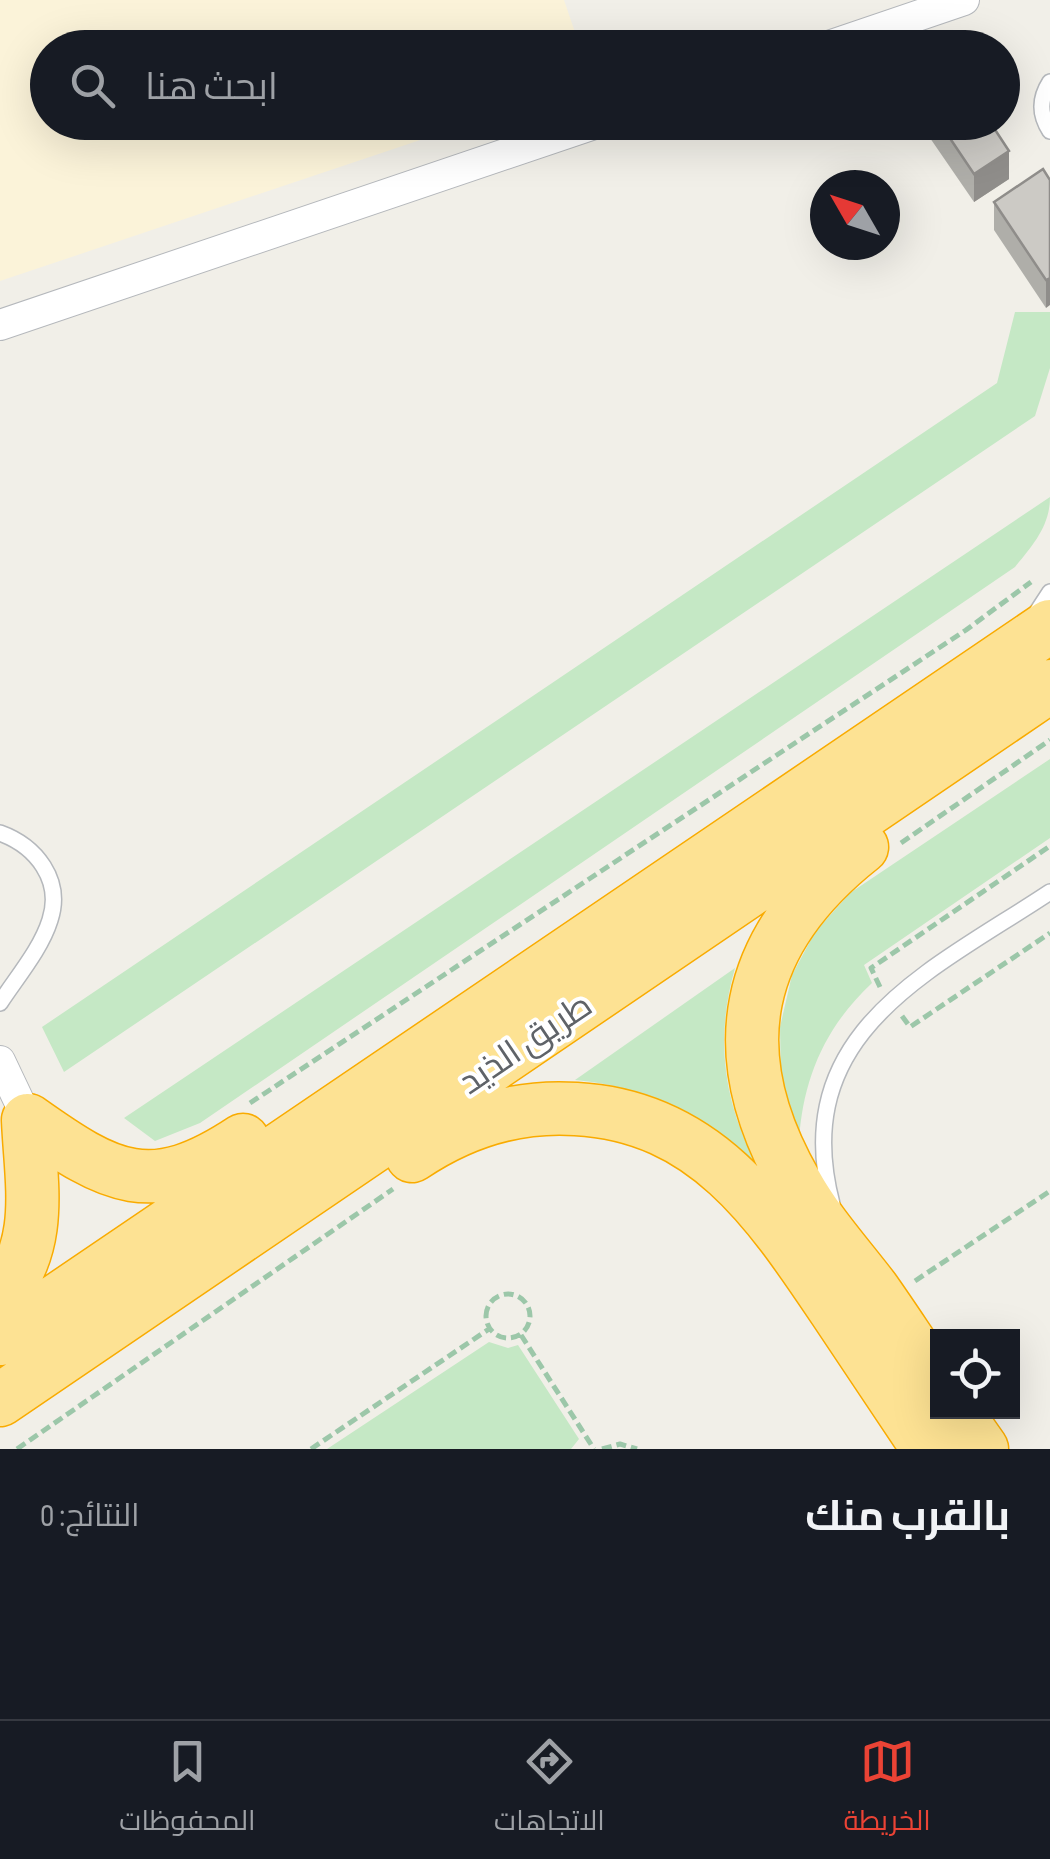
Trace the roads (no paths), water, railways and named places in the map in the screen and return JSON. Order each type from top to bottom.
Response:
[{"type":"highway","name":"طريق الذيد","points":[[0,1339],[979,675],[1047,599]]},
{"type":"highway","name":"طريق الذيد","points":[[0,1400],[1050,686]]},
{"type":"highway","points":[[930,1373],[798,1188],[769,1132],[752,1050],[758,994],[776,941],[794,911],[830,872],[918,802],[969,742]]},
{"type":"highway","points":[[28,1120],[77,1154],[119,1173],[142,1176],[188,1171],[228,1150],[480,984],[555,963]]},
{"type":"highway","points":[[140,1305],[183,1294],[264,1256],[433,1142],[471,1124],[512,1112],[553,1108],[595,1110],[636,1119],[675,1135],[742,1184],[800,1259],[928,1449]]},
{"type":"highway","points":[[0,1298],[23,1261],[32,1235],[28,1120]]},
{"type":"highway","points":[[961,1419],[982,1449]]},
{"type":"street","points":[[876,30],[964,0]]},
{"type":"street","points":[[0,324],[547,140]]},
{"type":"street","points":[[0,1061],[28,1120]]},
{"type":"lane","points":[[1049,126],[1041,103],[1050,82]]},
{"type":"lane","points":[[0,833],[26,845],[45,866],[54,891],[51,918],[0,1003]]},
{"type":"lane","points":[[850,1260],[830,1200],[823,1158],[825,1116],[836,1074],[884,1005],[1050,892]]}]
